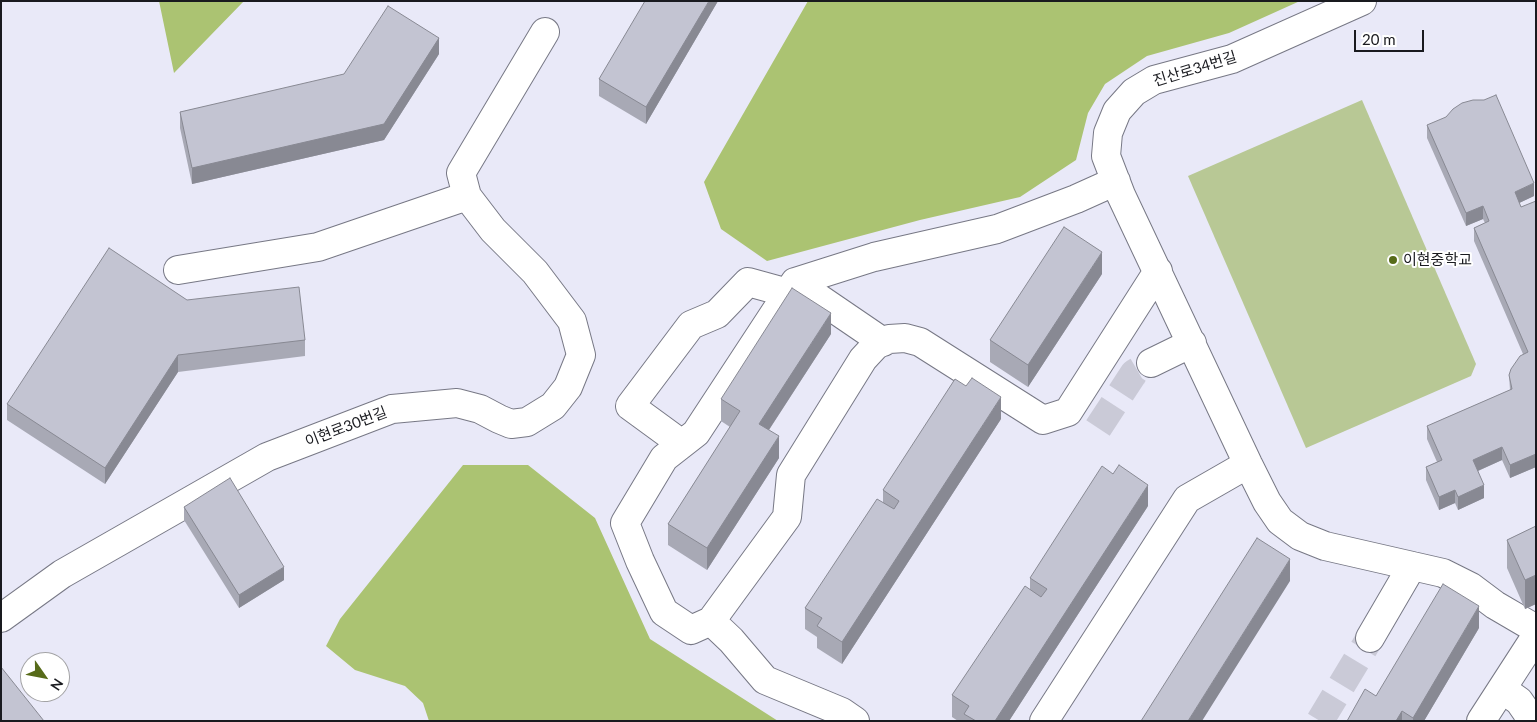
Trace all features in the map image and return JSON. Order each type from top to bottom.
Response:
[{"type":"street","name":"진산로34번길","points":[[1362,1],[1232,59],[1154,80],[1134,92],[1117,111],[1108,133],[1106,156],[1118,188],[1248,464],[1267,502],[1280,521],[1300,536],[1325,546],[1442,573],[1464,583],[1494,605],[1536,629]]},
{"type":"street","name":"이현로30번길","points":[[1,618],[62,574],[267,457],[392,409],[457,403],[480,409],[511,424],[527,422],[553,406],[568,387],[581,355],[572,321],[535,272],[493,230],[467,196],[461,173],[545,32]]},
{"type":"street","points":[[1118,188],[1076,200],[997,229],[874,257],[791,288],[696,433],[664,458],[625,523],[640,561],[664,612],[691,630],[711,620],[787,518],[792,475],[863,359],[876,345],[889,339],[905,338],[920,342],[1043,420],[1068,412],[1158,271]]},
{"type":"street","points":[[178,270],[318,247],[467,196]]},
{"type":"street","points":[[682,444],[630,406],[691,325],[717,314],[748,282],[791,288],[883,342]]},
{"type":"street","points":[[1151,363],[1192,343]]},
{"type":"street","points":[[1044,721],[1187,499],[1248,464]]},
{"type":"street","points":[[1370,638],[1412,566]]},
{"type":"street","points":[[711,620],[765,680],[842,712],[855,721]]},
{"type":"street","points":[[1481,721],[1536,636]]},
{"type":"street","points":[[1502,689],[1519,701],[1528,714],[1529,721]]},
{"type":"green space","points":[[159,1],[244,1],[174,73]]},
{"type":"green space","points":[[808,1],[1300,1],[1229,33],[1147,56],[1105,84],[1088,113],[1076,160],[1020,197],[920,220],[767,261],[721,229],[704,182]]},
{"type":"green space","points":[[1362,100],[1476,364],[1471,376],[1306,448],[1188,176]]},
{"type":"green space","points":[[463,465],[528,465],[595,518],[650,639],[778,721],[429,721],[423,703],[405,686],[355,670],[326,646],[340,619]]},
{"type":"building","points":[[645,1],[709,1],[646,107],[599,79]]},
{"type":"building","points":[[388,6],[439,38],[384,124],[192,168],[180,112],[344,74]]},
{"type":"building","points":[[1496,95],[1534,183],[1515,192],[1521,207],[1536,201],[1536,454],[1510,465],[1502,447],[1473,460],[1484,485],[1458,497],[1455,490],[1439,497],[1426,467],[1442,460],[1427,426],[1512,389],[1509,375],[1511,369],[1520,356],[1528,352],[1474,228],[1489,221],[1483,206],[1466,213],[1427,125],[1446,117],[1462,103],[1484,100]]},
{"type":"building","points":[[1064,227],[1102,252],[1028,365],[990,340]]},
{"type":"building","points":[[109,248],[187,300],[299,287],[305,340],[178,355],[105,468],[7,404]]},
{"type":"building","points":[[792,288],[831,313],[759,424],[779,436],[707,548],[668,524],[740,411],[721,399]]},
{"type":"building","points":[[972,378],[1001,397],[842,642],[817,626],[822,618],[805,608],[877,499],[894,509],[899,501],[883,490],[955,379],[966,386]]},
{"type":"building","points":[[1119,465],[1148,485],[995,721],[976,721],[964,714],[969,706],[952,695],[1025,586],[1041,597],[1047,589],[1030,578],[1102,466],[1113,474]]},
{"type":"building","points":[[230,478],[284,567],[239,595],[184,507]]},
{"type":"building","points":[[1536,526],[1536,575],[1525,580],[1507,540]]},
{"type":"building","points":[[1257,538],[1290,559],[1188,721],[1141,721]]},
{"type":"building","points":[[1443,584],[1479,606],[1413,718],[1402,711],[1396,721],[1347,721],[1365,689],[1376,696]]},
{"type":"building","points":[[1,667],[20,691],[20,702],[29,702],[44,721],[1,721]]},
{"type":"tunnel","points":[[1098,428],[1134,373],[1151,363]]},
{"type":"tunnel","points":[[1320,721],[1370,638]]},
{"type":"place","name":"이현중학교","points":[[1393,260]]}]
